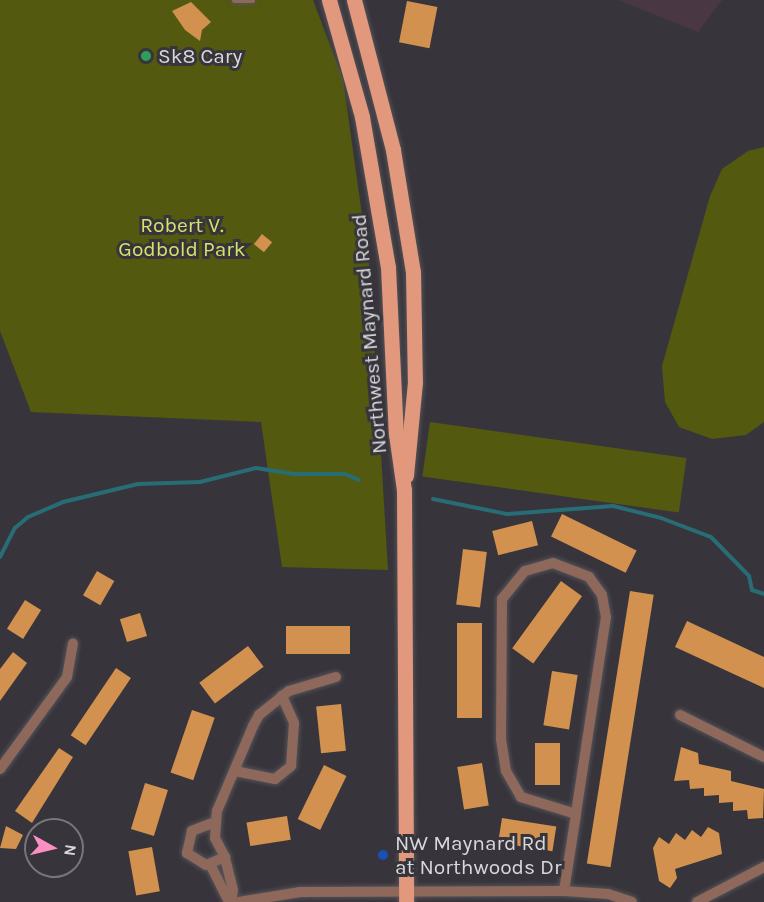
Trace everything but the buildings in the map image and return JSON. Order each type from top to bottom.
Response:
[{"type":"main road","name":"Northwest Maynard Road","points":[[329,0],[354,83],[384,231],[396,434],[404,490]]},
{"type":"main road","name":"Northwest Maynard Road","points":[[354,0],[391,141],[413,272],[414,403],[404,490],[406,897]]},
{"type":"street","points":[[564,891],[576,814],[605,606],[597,586],[580,570],[542,564],[517,577],[502,599],[501,739],[506,771],[521,797],[576,814]]},
{"type":"street","points":[[0,769],[67,677],[73,644]]},
{"type":"street","points":[[230,902],[225,857],[215,838],[216,822],[259,715],[282,696],[336,677]]},
{"type":"street","points":[[235,771],[275,779],[291,766],[294,723],[282,696]]},
{"type":"street","points":[[680,716],[764,757]]},
{"type":"street","points":[[216,822],[192,831],[186,845],[189,859],[210,864],[225,857]]},
{"type":"street","points":[[210,864],[230,902]]},
{"type":"street","points":[[697,902],[764,867]]},
{"type":"street","points":[[239,902],[300,892],[406,897],[564,891],[596,898],[632,902]]},
{"type":"lane","points":[[234,0],[243,4],[252,0]]},
{"type":"shaded area","points":[[618,0],[722,0],[698,32]]},
{"type":"green space","name":"Robert V. Godbold Park","points":[[0,0],[313,0],[343,79],[370,272],[388,570],[282,567],[261,422],[31,412],[0,331]]},
{"type":"green space","points":[[764,147],[764,422],[746,435],[712,439],[679,427],[665,402],[662,366],[710,196],[722,169],[748,151]]},
{"type":"green space","points":[[430,422],[686,458],[679,513],[422,476]]},
{"type":"waterway","points":[[0,557],[15,528],[28,517],[63,502],[138,484],[200,482],[256,468],[293,474],[345,474],[359,480]]},
{"type":"waterway","points":[[433,499],[507,514],[613,506],[661,518],[711,537],[749,576],[752,590],[764,594]]},
{"type":"place","name":"Sk8 Cary","points":[[146,56]]},
{"type":"place","name":"NW Maynard Rd at Northwoods Dr","points":[[383,855]]}]
